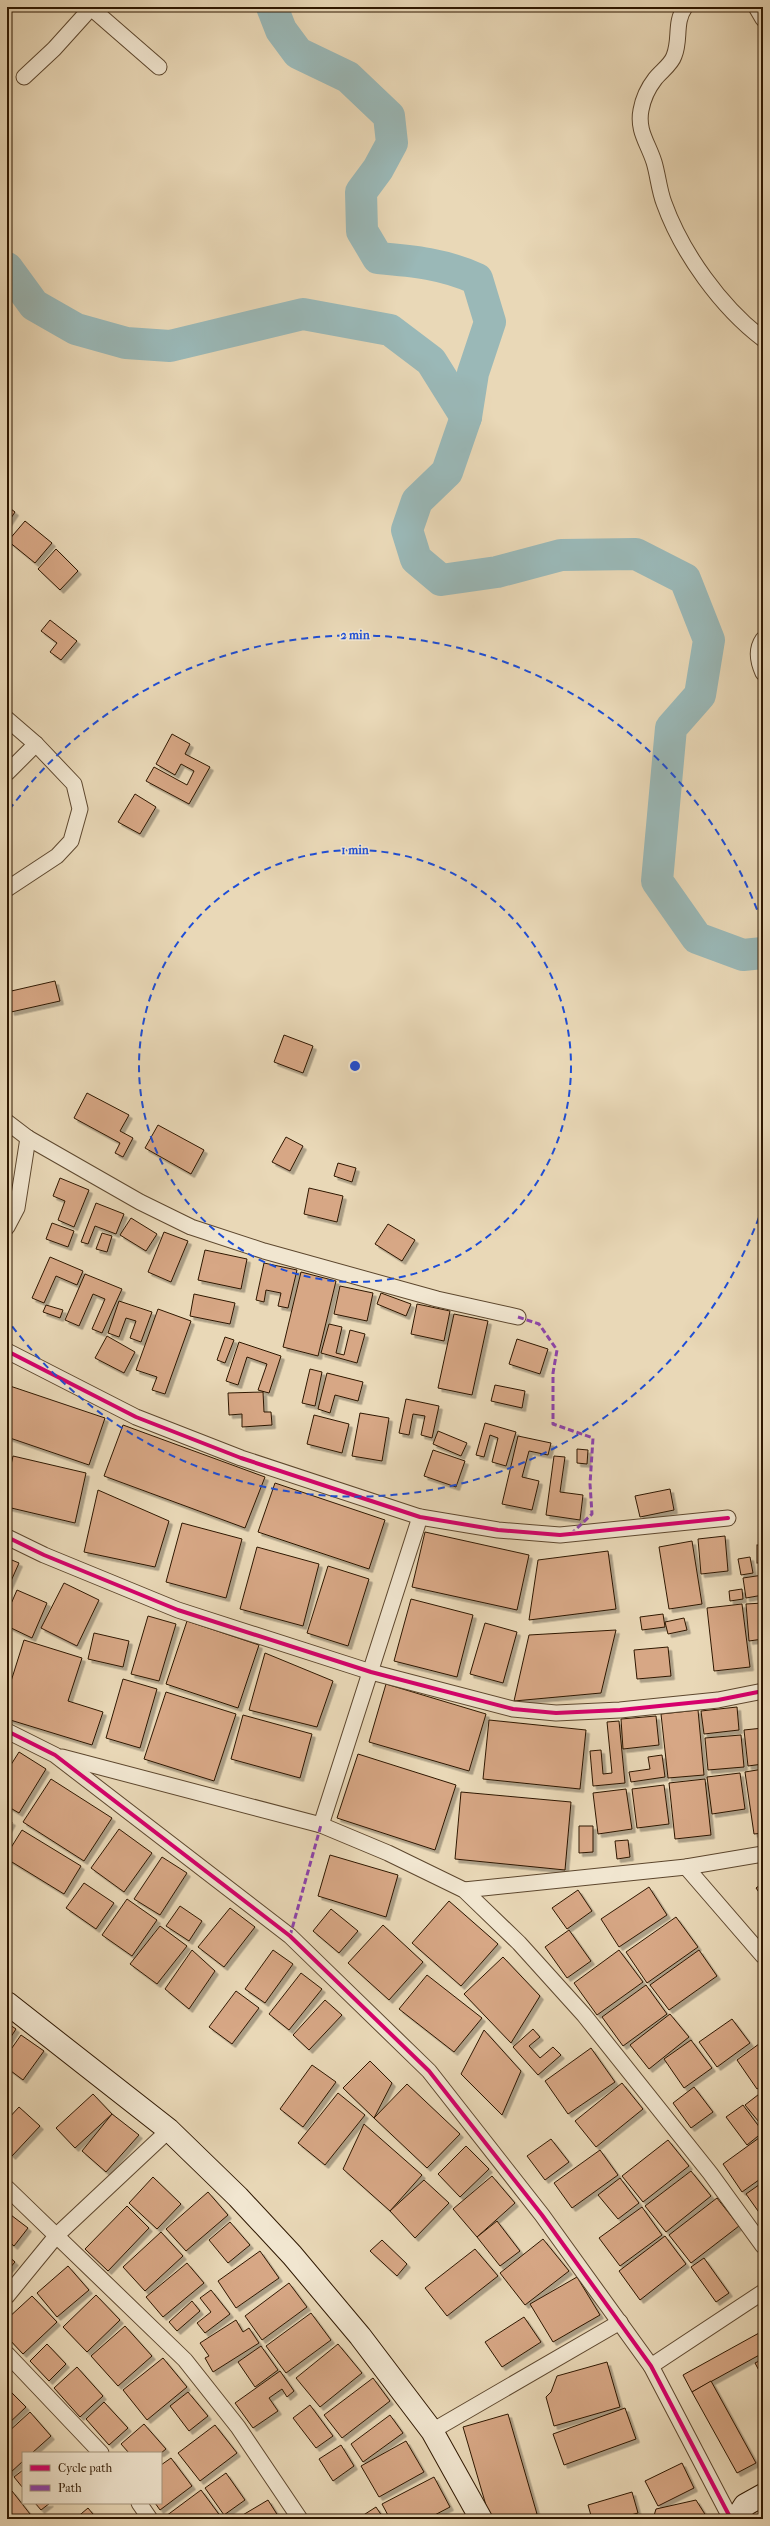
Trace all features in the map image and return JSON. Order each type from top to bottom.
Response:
[{"type":"street","points":[[685,7],[679,19],[677,30],[678,42],[674,58],[654,80],[645,95],[641,111],[641,133],[654,161],[663,202],[677,237],[728,307],[763,339]]},
{"type":"street","points":[[756,7],[763,19]]},
{"type":"street","points":[[24,77],[54,49],[90,8],[159,67]]},
{"type":"street","points":[[763,639],[760,643],[758,660],[763,673]]},
{"type":"street","points":[[7,719],[36,744],[74,784],[80,809],[76,828],[71,841],[57,856],[7,889]]},
{"type":"street","points":[[7,773],[36,744]]},
{"type":"street","points":[[7,1122],[28,1138],[140,1202],[191,1227],[309,1264],[437,1299],[518,1317]]},
{"type":"street","points":[[7,1228],[17,1208],[28,1138]]},
{"type":"street","points":[[7,1351],[143,1420],[241,1458],[420,1517],[498,1530],[560,1536],[728,1518]]},
{"type":"street","points":[[321,1825],[420,1517]]},
{"type":"street","points":[[7,1537],[44,1555],[178,1610],[371,1672],[512,1709],[556,1713],[620,1710],[710,1701],[763,1691]]},
{"type":"street","points":[[7,1730],[55,1755],[290,1936],[429,2071],[542,2215],[651,2366],[731,2519]]},
{"type":"street","points":[[55,1755],[321,1825],[388,1853],[464,1890],[519,1942],[584,2016],[710,2173],[763,2246]]},
{"type":"street","points":[[464,1890],[686,1867],[763,1854]]},
{"type":"street","points":[[686,1867],[763,1956]]},
{"type":"street","points":[[7,2003],[169,2130],[238,2197],[292,2255],[360,2336],[432,2431],[481,2519]]},
{"type":"street","points":[[7,2296],[57,2235],[169,2130]]},
{"type":"street","points":[[7,2188],[185,2360],[238,2427],[300,2519]]},
{"type":"street","points":[[651,2366],[763,2292]]},
{"type":"street","points":[[432,2431],[620,2322]]},
{"type":"street","points":[[7,2354],[101,2452]]},
{"type":"street","points":[[736,2519],[745,2505],[763,2495]]},
{"type":"street","points":[[139,2504],[150,2519]]},
{"type":"building","points":[[7,506],[15,512],[7,524]]},
{"type":"building","points":[[25,521],[52,543],[35,563],[8,541]]},
{"type":"building","points":[[56,549],[78,571],[60,590],[38,569]]},
{"type":"building","points":[[50,620],[77,641],[61,660],[50,652],[57,643],[41,631]]},
{"type":"building","points":[[172,734],[190,744],[185,754],[210,767],[189,804],[146,781],[154,767],[187,785],[194,771],[181,764],[175,775],[156,764]]},
{"type":"building","points":[[135,794],[156,807],[140,834],[118,822]]},
{"type":"building","points":[[55,981],[60,1001],[11,1012],[7,992]]},
{"type":"building","points":[[284,1035],[313,1046],[303,1073],[274,1062]]},
{"type":"building","points":[[87,1093],[129,1115],[120,1131],[133,1138],[123,1157],[115,1153],[120,1143],[74,1118]]},
{"type":"building","points":[[158,1125],[204,1150],[191,1174],[145,1148]]},
{"type":"building","points":[[286,1137],[303,1146],[290,1171],[272,1162]]},
{"type":"building","points":[[338,1163],[356,1168],[352,1182],[334,1176]]},
{"type":"building","points":[[60,1178],[89,1190],[74,1227],[58,1220],[65,1201],[53,1196]]},
{"type":"building","points":[[309,1188],[343,1196],[337,1222],[304,1214]]},
{"type":"building","points":[[96,1203],[124,1214],[116,1234],[95,1226],[88,1244],[81,1242]]},
{"type":"building","points":[[131,1218],[157,1234],[146,1251],[120,1235]]},
{"type":"building","points":[[52,1223],[74,1231],[68,1247],[46,1239]]},
{"type":"building","points":[[388,1224],[415,1240],[402,1261],[375,1244]]},
{"type":"building","points":[[164,1232],[188,1241],[171,1282],[148,1272]]},
{"type":"building","points":[[102,1233],[112,1236],[107,1252],[96,1249]]},
{"type":"building","points":[[205,1250],[247,1259],[241,1289],[198,1280]]},
{"type":"building","points":[[50,1257],[83,1271],[77,1285],[56,1276],[44,1303],[32,1298]]},
{"type":"building","points":[[264,1263],[297,1270],[288,1308],[278,1306],[281,1293],[266,1290],[264,1302],[256,1300]]},
{"type":"building","points":[[301,1272],[336,1281],[318,1356],[283,1347]]},
{"type":"building","points":[[85,1274],[122,1289],[102,1333],[92,1329],[105,1299],[93,1294],[79,1326],[65,1320]]},
{"type":"building","points":[[340,1286],[373,1293],[367,1321],[334,1314]]},
{"type":"building","points":[[381,1293],[411,1304],[406,1316],[377,1304]]},
{"type":"building","points":[[194,1294],[235,1303],[230,1324],[190,1316]]},
{"type":"building","points":[[119,1301],[152,1312],[141,1342],[130,1338],[136,1321],[126,1318],[119,1337],[108,1333]]},
{"type":"building","points":[[417,1304],[450,1311],[444,1341],[411,1334]]},
{"type":"building","points":[[46,1305],[63,1310],[60,1318],[43,1312]]},
{"type":"building","points":[[158,1309],[191,1321],[165,1394],[152,1390],[157,1377],[136,1370]]},
{"type":"building","points":[[454,1314],[488,1321],[472,1395],[438,1388]]},
{"type":"building","points":[[329,1324],[342,1327],[336,1353],[344,1355],[350,1330],[365,1334],[357,1363],[321,1353]]},
{"type":"building","points":[[107,1336],[135,1352],[124,1373],[95,1358]]},
{"type":"building","points":[[225,1337],[234,1340],[225,1363],[217,1360]]},
{"type":"building","points":[[517,1339],[548,1349],[540,1374],[509,1364]]},
{"type":"building","points":[[239,1342],[281,1356],[269,1393],[258,1390],[267,1364],[247,1357],[238,1385],[226,1381]]},
{"type":"building","points":[[310,1369],[322,1372],[315,1406],[302,1403]]},
{"type":"building","points":[[327,1373],[363,1382],[358,1401],[335,1395],[330,1413],[318,1409]]},
{"type":"building","points":[[7,1385],[105,1418],[89,1465],[7,1437]]},
{"type":"building","points":[[495,1385],[525,1391],[522,1408],[491,1401]]},
{"type":"building","points":[[263,1392],[264,1412],[271,1412],[272,1425],[242,1427],[242,1414],[229,1415],[228,1393]]},
{"type":"building","points":[[406,1399],[439,1406],[432,1438],[421,1435],[425,1416],[413,1414],[409,1435],[399,1433]]},
{"type":"building","points":[[360,1413],[389,1418],[382,1461],[352,1456]]},
{"type":"building","points":[[314,1415],[349,1424],[342,1453],[307,1444]]},
{"type":"building","points":[[485,1423],[516,1432],[506,1466],[492,1462],[498,1438],[490,1435],[484,1457],[476,1455]]},
{"type":"building","points":[[123,1425],[265,1477],[245,1528],[104,1476]]},
{"type":"building","points":[[438,1431],[467,1443],[461,1456],[433,1444]]},
{"type":"building","points":[[518,1436],[551,1443],[548,1455],[529,1451],[522,1477],[539,1481],[532,1510],[502,1504]]},
{"type":"building","points":[[577,1449],[588,1450],[587,1464],[577,1463]]},
{"type":"building","points":[[433,1450],[465,1461],[456,1487],[424,1476]]},
{"type":"building","points":[[13,1456],[86,1473],[75,1523],[7,1507],[7,1483]]},
{"type":"building","points":[[554,1456],[565,1457],[560,1492],[583,1495],[580,1520],[546,1515]]},
{"type":"building","points":[[275,1483],[385,1520],[369,1569],[258,1532]]},
{"type":"building","points":[[670,1489],[674,1510],[640,1517],[635,1496]]},
{"type":"building","points":[[98,1490],[169,1521],[155,1567],[84,1552]]},
{"type":"building","points":[[182,1523],[242,1539],[226,1598],[166,1582]]},
{"type":"building","points":[[425,1532],[529,1555],[517,1610],[412,1587]]},
{"type":"building","points":[[725,1536],[728,1571],[701,1574],[698,1539]]},
{"type":"building","points":[[692,1541],[702,1604],[669,1609],[659,1547]]},
{"type":"building","points":[[757,1545],[763,1545],[763,1563],[757,1563]]},
{"type":"building","points":[[257,1547],[319,1564],[303,1626],[240,1609]]},
{"type":"building","points":[[608,1551],[616,1609],[529,1620],[538,1560]]},
{"type":"building","points":[[750,1557],[753,1573],[741,1575],[738,1559]]},
{"type":"building","points":[[7,1558],[19,1563],[7,1590]]},
{"type":"building","points":[[328,1566],[369,1579],[348,1646],[307,1633]]},
{"type":"building","points":[[763,1575],[763,1595],[746,1598],[743,1578]]},
{"type":"building","points":[[64,1583],[99,1600],[77,1646],[41,1628]]},
{"type":"building","points":[[742,1589],[743,1599],[730,1601],[729,1591]]},
{"type":"building","points":[[17,1590],[47,1603],[32,1638],[7,1626],[7,1613]]},
{"type":"building","points":[[411,1599],[473,1615],[457,1677],[394,1661]]},
{"type":"building","points":[[763,1603],[763,1639],[749,1641],[746,1604]]},
{"type":"building","points":[[742,1604],[750,1667],[714,1671],[707,1608]]},
{"type":"building","points":[[663,1614],[665,1627],[642,1630],[640,1617]]},
{"type":"building","points":[[148,1616],[176,1624],[159,1681],[131,1674]]},
{"type":"building","points":[[684,1618],[687,1630],[668,1634],[665,1622]]},
{"type":"building","points":[[187,1621],[259,1645],[238,1708],[166,1684]]},
{"type":"building","points":[[485,1623],[517,1632],[503,1683],[470,1674]]},
{"type":"building","points":[[616,1630],[601,1693],[514,1701],[529,1635]]},
{"type":"building","points":[[94,1633],[129,1641],[123,1667],[88,1659]]},
{"type":"building","points":[[24,1640],[82,1658],[68,1701],[103,1712],[92,1745],[7,1719],[7,1694]]},
{"type":"building","points":[[668,1647],[671,1676],[637,1679],[634,1650]]},
{"type":"building","points":[[265,1653],[333,1681],[317,1727],[249,1710]]},
{"type":"building","points":[[123,1679],[157,1689],[140,1748],[106,1738]]},
{"type":"building","points":[[386,1684],[486,1714],[469,1771],[369,1742]]},
{"type":"building","points":[[166,1692],[236,1714],[214,1781],[144,1759]]},
{"type":"building","points":[[737,1707],[739,1730],[704,1734],[701,1711]]},
{"type":"building","points":[[698,1710],[704,1775],[668,1778],[661,1714]]},
{"type":"building","points":[[243,1715],[312,1734],[300,1778],[231,1759]]},
{"type":"building","points":[[656,1716],[659,1745],[623,1749],[621,1719]]},
{"type":"building","points":[[489,1720],[586,1730],[580,1789],[483,1779]]},
{"type":"building","points":[[619,1721],[625,1783],[593,1786],[590,1751],[601,1750],[603,1774],[612,1773],[607,1722]]},
{"type":"building","points":[[763,1728],[763,1764],[748,1766],[744,1730]]},
{"type":"building","points":[[741,1735],[744,1767],[708,1770],[705,1738]]},
{"type":"building","points":[[19,1752],[46,1769],[19,1813],[7,1806],[7,1771]]},
{"type":"building","points":[[358,1754],[456,1785],[435,1850],[337,1818]]},
{"type":"building","points":[[662,1755],[665,1777],[631,1782],[629,1772],[650,1769],[648,1757]]},
{"type":"building","points":[[763,1769],[763,1833],[754,1834],[745,1772]]},
{"type":"building","points":[[740,1773],[745,1809],[712,1814],[707,1777]]},
{"type":"building","points":[[51,1779],[112,1818],[84,1861],[23,1822]]},
{"type":"building","points":[[705,1779],[711,1835],[675,1839],[669,1783]]},
{"type":"building","points":[[664,1785],[669,1824],[637,1828],[632,1789]]},
{"type":"building","points":[[626,1789],[632,1829],[598,1834],[593,1793]]},
{"type":"building","points":[[461,1792],[571,1802],[565,1870],[455,1859]]},
{"type":"building","points":[[7,1819],[12,1822],[7,1831]]},
{"type":"building","points":[[579,1826],[593,1826],[593,1852],[579,1853]]},
{"type":"building","points":[[119,1829],[152,1853],[124,1892],[91,1868]]},
{"type":"building","points":[[22,1830],[81,1866],[64,1894],[7,1859],[7,1854]]},
{"type":"building","points":[[628,1840],[630,1857],[617,1859],[615,1841]]},
{"type":"building","points":[[330,1855],[398,1875],[386,1917],[318,1896]]},
{"type":"building","points":[[162,1857],[187,1873],[160,1915],[134,1899]]},
{"type":"building","points":[[84,1883],[114,1903],[96,1929],[66,1908]]},
{"type":"building","points":[[763,1883],[763,1898],[756,1888]]},
{"type":"building","points":[[649,1887],[667,1915],[619,1947],[601,1919]]},
{"type":"building","points":[[578,1890],[592,1911],[567,1929],[552,1908]]},
{"type":"building","points":[[127,1899],[157,1920],[132,1956],[102,1935]]},
{"type":"building","points":[[449,1901],[498,1944],[461,1986],[412,1943]]},
{"type":"building","points":[[180,1906],[202,1921],[189,1941],[166,1926]]},
{"type":"building","points":[[230,1908],[255,1927],[224,1967],[198,1947]]},
{"type":"building","points":[[331,1909],[358,1931],[339,1953],[313,1931]]},
{"type":"building","points":[[676,1917],[698,1947],[647,1983],[626,1952]]},
{"type":"building","points":[[383,1925],[423,1962],[389,2000],[348,1963]]},
{"type":"building","points":[[160,1926],[187,1946],[157,1984],[130,1964]]},
{"type":"building","points":[[569,1930],[591,1961],[567,1978],[545,1947]]},
{"type":"building","points":[[192,1950],[215,1971],[189,2009],[165,1989]]},
{"type":"building","points":[[273,1950],[293,1964],[265,2003],[245,1989]]},
{"type":"building","points":[[619,1950],[643,1982],[597,2015],[574,1983]]},
{"type":"building","points":[[699,1950],[717,1976],[669,2010],[650,1985]]},
{"type":"building","points":[[503,1957],[540,1996],[511,2043],[464,1994]]},
{"type":"building","points":[[301,1973],[322,1989],[289,2030],[269,2014]]},
{"type":"building","points":[[427,1975],[482,2018],[454,2052],[399,2009]]},
{"type":"building","points":[[646,1985],[667,2014],[623,2046],[602,2017]]},
{"type":"building","points":[[236,1991],[259,2008],[232,2044],[209,2027]]},
{"type":"building","points":[[325,2000],[342,2015],[309,2050],[293,2035]]},
{"type":"building","points":[[670,2014],[689,2037],[649,2069],[630,2045]]},
{"type":"building","points":[[732,2019],[750,2043],[717,2067],[699,2042]]},
{"type":"building","points":[[7,2023],[16,2029],[7,2043]]},
{"type":"building","points":[[533,2029],[540,2037],[529,2046],[540,2058],[553,2047],[561,2055],[538,2075],[513,2047]]},
{"type":"building","points":[[484,2030],[521,2071],[502,2115],[461,2074]]},
{"type":"building","points":[[21,2035],[44,2051],[23,2080],[7,2068],[7,2055]]},
{"type":"building","points":[[691,2040],[712,2068],[684,2088],[664,2059]]},
{"type":"building","points":[[763,2041],[763,2085],[757,2089],[737,2060]]},
{"type":"building","points":[[591,2048],[615,2082],[568,2114],[545,2081]]},
{"type":"building","points":[[370,2061],[392,2083],[374,2118],[343,2088]]},
{"type":"building","points":[[312,2065],[336,2082],[303,2127],[280,2109]]},
{"type":"building","points":[[622,2083],[643,2109],[596,2147],[575,2121]]},
{"type":"building","points":[[407,2084],[460,2134],[427,2168],[374,2118]]},
{"type":"building","points":[[694,2087],[713,2112],[691,2128],[673,2103]]},
{"type":"building","points":[[763,2091],[763,2127],[745,2105]]},
{"type":"building","points":[[338,2093],[365,2115],[325,2165],[298,2143]]},
{"type":"building","points":[[93,2094],[112,2114],[75,2148],[56,2128]]},
{"type":"building","points":[[743,2105],[763,2132],[747,2145],[726,2117]]},
{"type":"building","points":[[19,2107],[40,2126],[12,2156],[7,2151],[7,2120]]},
{"type":"building","points":[[112,2114],[139,2135],[106,2172],[82,2151]]},
{"type":"building","points":[[364,2124],[422,2175],[390,2211],[343,2169]]},
{"type":"building","points":[[763,2135],[763,2177],[742,2192],[723,2164]]},
{"type":"building","points":[[551,2139],[569,2162],[545,2180],[527,2156]]},
{"type":"building","points":[[668,2140],[689,2166],[643,2202],[622,2176]]},
{"type":"building","points":[[466,2146],[489,2169],[460,2197],[438,2174]]},
{"type":"building","points":[[600,2150],[618,2175],[572,2208],[554,2183]]},
{"type":"building","points":[[691,2171],[711,2196],[666,2232],[645,2206]]},
{"type":"building","points":[[492,2176],[515,2203],[477,2237],[453,2209]]},
{"type":"building","points":[[153,2177],[181,2204],[157,2229],[129,2203]]},
{"type":"building","points":[[620,2178],[639,2203],[618,2219],[598,2195]]},
{"type":"building","points":[[424,2180],[449,2203],[415,2238],[390,2211]]},
{"type":"building","points":[[763,2182],[763,2218],[746,2194]]},
{"type":"building","points":[[208,2192],[228,2215],[186,2251],[166,2229]]},
{"type":"building","points":[[717,2198],[739,2226],[691,2263],[669,2235]]},
{"type":"building","points":[[127,2206],[149,2228],[108,2271],[85,2249]]},
{"type":"building","points":[[642,2207],[662,2235],[620,2266],[599,2238]]},
{"type":"building","points":[[7,2212],[28,2228],[14,2246],[7,2240]]},
{"type":"building","points":[[497,2221],[520,2251],[500,2266],[477,2237]]},
{"type":"building","points":[[230,2222],[250,2245],[228,2263],[209,2240]]},
{"type":"building","points":[[161,2232],[183,2256],[145,2291],[123,2267]]},
{"type":"building","points":[[665,2236],[686,2264],[640,2300],[619,2271]]},
{"type":"building","points":[[543,2239],[569,2271],[525,2305],[500,2273]]},
{"type":"building","points":[[382,2240],[407,2264],[397,2276],[370,2251]]},
{"type":"building","points":[[475,2249],[498,2276],[447,2316],[425,2288]]},
{"type":"building","points":[[260,2251],[279,2278],[236,2308],[218,2281]]},
{"type":"building","points":[[7,2255],[15,2262],[8,2270],[7,2270]]},
{"type":"building","points":[[704,2258],[729,2293],[716,2302],[691,2267]]},
{"type":"building","points":[[187,2263],[204,2283],[163,2317],[146,2297]]},
{"type":"building","points":[[68,2266],[89,2290],[57,2317],[37,2293]]},
{"type":"building","points":[[577,2277],[600,2315],[553,2342],[530,2304]]},
{"type":"building","points":[[289,2283],[307,2307],[262,2340],[245,2316]]},
{"type":"building","points":[[211,2290],[230,2314],[205,2333],[197,2323],[211,2312],[200,2298]]},
{"type":"building","points":[[96,2295],[120,2320],[87,2352],[63,2327]]},
{"type":"building","points":[[32,2296],[57,2322],[23,2354],[7,2337],[7,2319]]},
{"type":"building","points":[[192,2301],[200,2311],[177,2331],[169,2322]]},
{"type":"building","points":[[311,2313],[331,2340],[286,2373],[266,2346]]},
{"type":"building","points":[[524,2317],[541,2342],[502,2367],[485,2342]]},
{"type":"building","points":[[236,2320],[243,2332],[249,2328],[259,2343],[213,2372],[205,2358],[209,2356],[200,2343]]},
{"type":"building","points":[[125,2326],[152,2356],[118,2386],[91,2356]]},
{"type":"building","points":[[759,2333],[763,2340],[763,2353],[692,2392],[683,2375]]},
{"type":"building","points":[[47,2344],[66,2364],[49,2381],[30,2361]]},
{"type":"building","points":[[338,2344],[362,2373],[320,2407],[296,2378]]},
{"type":"building","points":[[261,2346],[278,2370],[255,2387],[238,2362]]},
{"type":"building","points":[[163,2358],[187,2387],[147,2420],[123,2390]]},
{"type":"building","points":[[763,2359],[763,2378],[755,2363]]},
{"type":"building","points":[[607,2362],[620,2407],[554,2426],[546,2397],[551,2392],[557,2376]]},
{"type":"building","points":[[77,2367],[103,2396],[80,2417],[54,2388]]},
{"type":"building","points":[[280,2371],[294,2391],[287,2397],[282,2389],[269,2398],[278,2411],[253,2428],[235,2403]]},
{"type":"building","points":[[373,2378],[390,2401],[342,2438],[324,2415]]},
{"type":"building","points":[[711,2381],[756,2463],[737,2473],[692,2392]]},
{"type":"building","points":[[7,2388],[26,2407],[7,2425]]},
{"type":"building","points":[[188,2392],[208,2416],[189,2431],[170,2406]]},
{"type":"building","points":[[104,2402],[128,2428],[109,2445],[86,2419]]},
{"type":"building","points":[[310,2405],[333,2436],[316,2448],[293,2418]]},
{"type":"building","points":[[625,2408],[636,2439],[564,2465],[553,2434]]},
{"type":"building","points":[[30,2412],[51,2436],[33,2452],[22,2452],[22,2462],[10,2473],[7,2470],[7,2433]]},
{"type":"building","points":[[508,2414],[537,2514],[520,2519],[490,2519],[463,2427]]},
{"type":"building","points":[[390,2415],[403,2433],[363,2462],[351,2444]]},
{"type":"building","points":[[144,2424],[166,2449],[162,2452],[128,2452],[121,2444]]},
{"type":"building","points":[[215,2425],[237,2453],[200,2481],[178,2453]]},
{"type":"building","points":[[406,2441],[424,2472],[379,2497],[361,2466]]},
{"type":"building","points":[[341,2445],[354,2466],[333,2481],[319,2459]]},
{"type":"building","points":[[171,2458],[192,2486],[160,2510],[156,2504],[162,2504],[162,2464]]},
{"type":"building","points":[[682,2463],[694,2488],[658,2506],[645,2481]]},
{"type":"building","points":[[22,2471],[22,2487],[14,2477]]},
{"type":"building","points":[[226,2473],[245,2500],[224,2515],[205,2488]]},
{"type":"building","points":[[434,2477],[450,2507],[427,2519],[390,2519],[382,2504]]},
{"type":"building","points":[[201,2490],[221,2517],[218,2519],[168,2519],[166,2516]]},
{"type":"building","points":[[12,2491],[30,2514],[24,2519],[7,2519],[7,2495]]},
{"type":"building","points":[[632,2492],[638,2513],[616,2519],[592,2519],[588,2505]]},
{"type":"building","points":[[268,2500],[280,2519],[236,2519]]},
{"type":"building","points":[[696,2500],[708,2519],[653,2519],[656,2509]]},
{"type":"building","points":[[36,2504],[49,2504],[41,2510]]},
{"type":"building","points":[[376,2507],[384,2519],[364,2519],[362,2516]]},
{"type":"building","points":[[88,2508],[97,2519],[75,2519]]},
{"type":"waterway","points":[[272,7],[281,30],[298,53],[348,77],[389,116],[392,143],[378,169],[361,192],[362,231],[378,258],[416,262],[441,267],[477,279],[490,322],[473,373],[466,417],[447,472],[417,501],[407,530],[416,559],[441,580],[497,572],[561,555],[636,554],[685,579],[709,640],[700,695],[671,728],[657,881],[697,938],[743,955],[763,953]]},
{"type":"waterway","points":[[7,268],[34,305],[76,329],[126,343],[170,346],[303,314],[390,330],[431,361],[466,417]]},
{"type":"marked path","points":[[518,1317],[539,1324],[557,1350],[553,1373],[553,1424],[593,1438],[590,1484],[592,1514],[572,1533]]},
{"type":"marked path","points":[[290,1936],[321,1825]]},
{"type":"cycle path","points":[[7,1351],[136,1417],[241,1458],[420,1517],[498,1530],[560,1535],[728,1518]]},
{"type":"cycle path","points":[[7,1537],[44,1555],[178,1610],[371,1672],[513,1709],[556,1713],[620,1710],[718,1700],[763,1691]]},
{"type":"cycle path","points":[[7,1731],[55,1755],[290,1936],[429,2071],[542,2215],[651,2366],[731,2519]]}]
